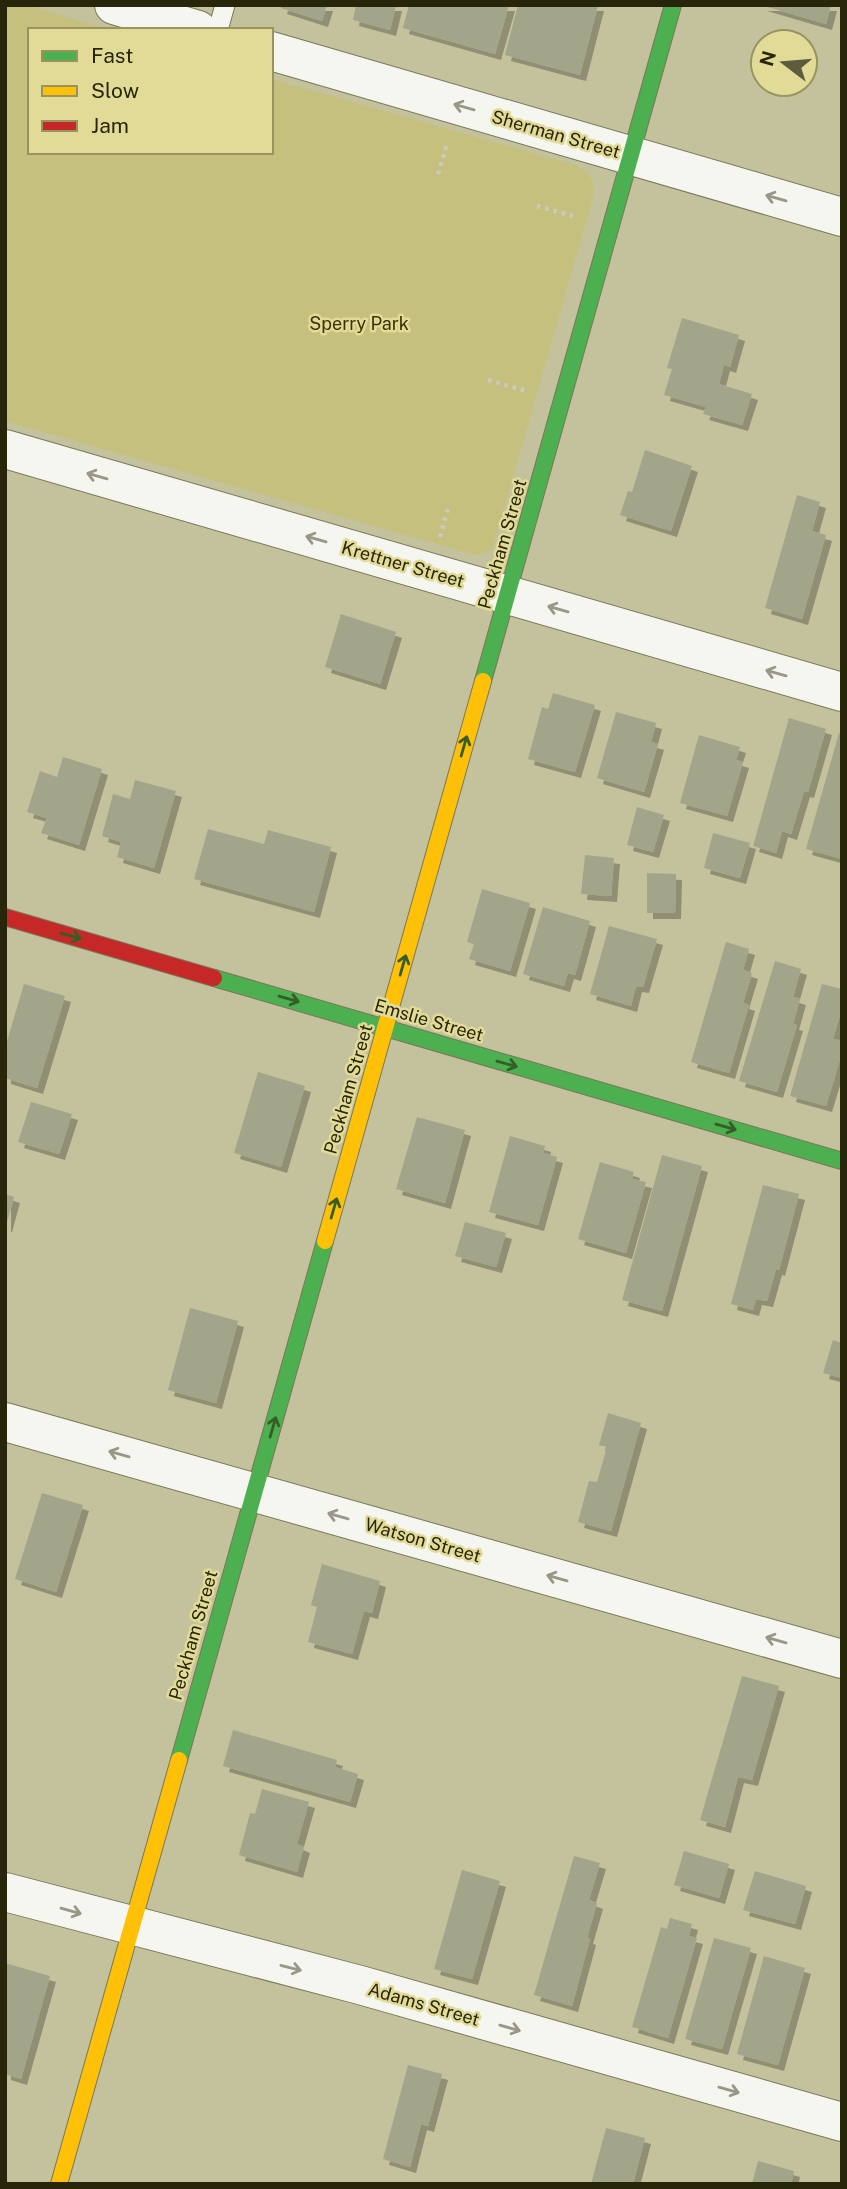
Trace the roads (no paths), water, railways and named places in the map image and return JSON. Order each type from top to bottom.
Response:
[{"type":"street","points":[[114,5],[191,28]]},
{"type":"street","name":"Peckham Street","points":[[59,2184],[673,5]]},
{"type":"street","name":"Sherman Street","points":[[273,52],[842,216]]},
{"type":"street","name":"Krettner Street","points":[[5,449],[842,692]]},
{"type":"street","name":"Emslie Street","points":[[5,917],[842,1161]]},
{"type":"street","name":"Watson Street","points":[[5,1422],[842,1658]]},
{"type":"street","name":"Adams Street","points":[[5,1892],[130,1927],[360,1985],[842,2122]]},
{"type":"lane","points":[[219,28],[225,5]]},
{"type":"park label","name":"Sperry Park","points":[[359,323]]}]
